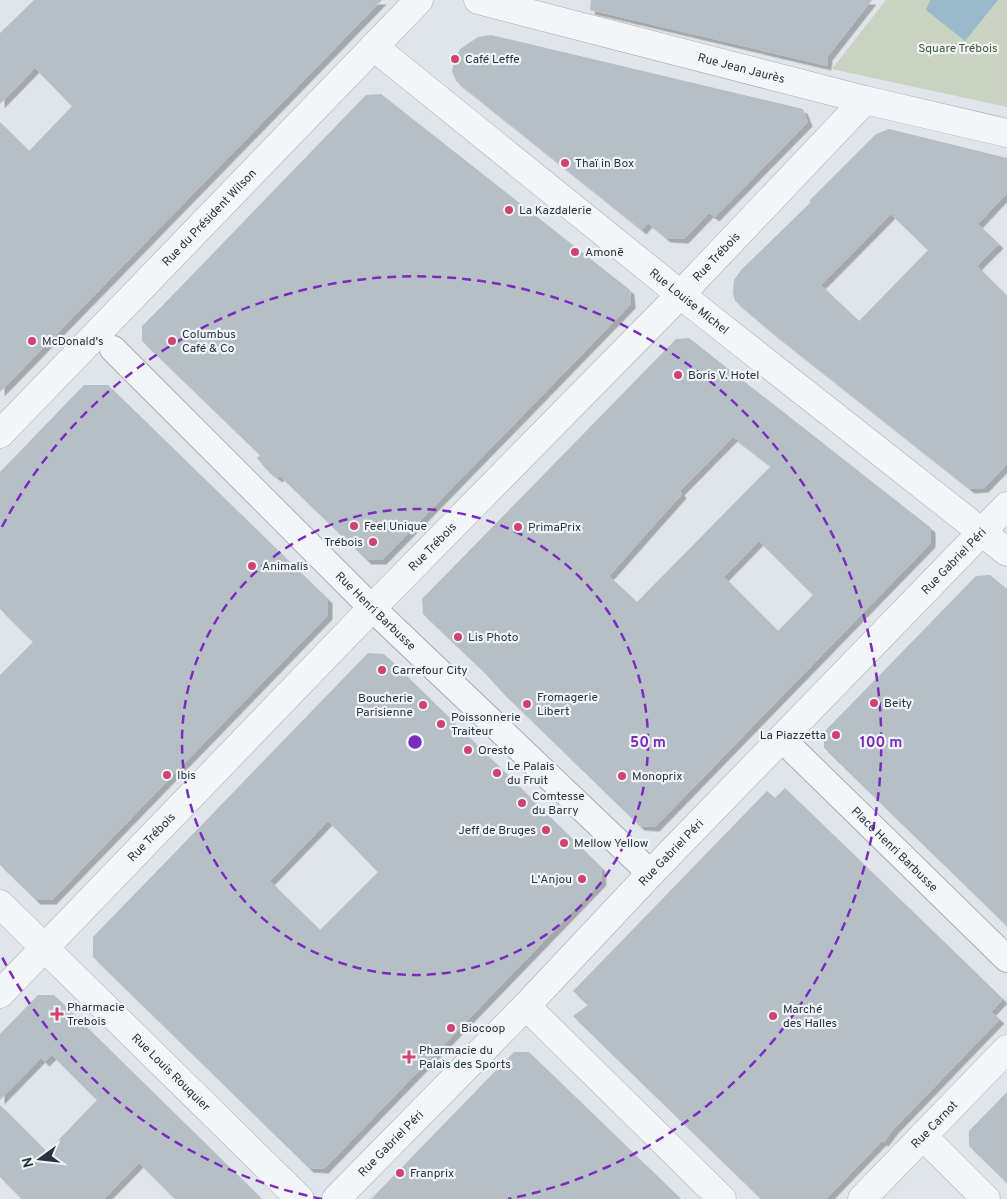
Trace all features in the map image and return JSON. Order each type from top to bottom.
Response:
[{"type":"street","name":"Rue du Président Wilson","points":[[0,434],[419,0]]},
{"type":"street","name":"Rue Jean Jaurès","points":[[478,0],[865,100],[1007,133]]},
{"type":"street","name":"Rue Louise Michel","points":[[374,47],[680,295],[1007,552]]},
{"type":"street","name":"Rue Trébois","points":[[0,994],[372,608],[680,295],[865,100]]},
{"type":"street","name":"Rue Henri Barbusse","points":[[113,349],[372,608],[644,867]]},
{"type":"street","name":"Rue Gabriel Péri","points":[[336,1199],[526,1006],[651,873],[1007,506]]},
{"type":"street","name":"Place Henri Barbusse","points":[[781,738],[1007,959]]},
{"type":"street","name":"Rue Louis Rouquier","points":[[0,904],[300,1199]]},
{"type":"street","points":[[526,1006],[722,1199]]},
{"type":"street","name":"Rue Carnot","points":[[862,1199],[1007,1049]]},
{"type":"street","points":[[923,1136],[986,1199]]},
{"type":"green space","name":"Square Trébois","points":[[886,0],[1007,0],[1007,107],[832,69]]},
{"type":"water","points":[[930,0],[998,0],[965,41],[926,10]]},
{"type":"building","points":[[34,0],[382,0],[0,392],[0,122],[29,151],[72,106],[35,68],[0,104],[0,33]]},
{"type":"building","points":[[591,0],[872,0],[828,56],[827,66],[590,10]]},
{"type":"building","points":[[491,35],[803,109],[808,122],[715,217],[709,213],[684,239],[666,238],[648,223],[642,230],[456,81],[452,71],[460,49],[478,37]]},
{"type":"building","points":[[381,94],[630,290],[631,304],[382,560],[367,560],[280,476],[278,478],[266,469],[257,458],[260,455],[142,341],[142,326],[366,95]]},
{"type":"building","points":[[889,129],[1007,158],[1007,193],[978,224],[999,244],[977,266],[1007,296],[1007,464],[984,488],[970,489],[735,301],[733,293],[734,280],[741,270],[811,202],[809,201],[876,134]],"holes":[[[891,214],[928,250],[859,321],[821,285]]]},
{"type":"building","points":[[689,338],[931,528],[931,543],[655,827],[640,826],[502,692],[483,671],[423,614],[422,599],[676,339]],"holes":[[[733,437],[771,466],[637,602],[609,576],[682,494],[680,491]],[[759,541],[813,595],[778,631],[724,577]]]},
{"type":"building","points":[[84,385],[108,385],[328,599],[328,615],[52,900],[36,900],[0,865],[0,675],[33,642],[0,609],[0,472]]},
{"type":"building","points":[[990,575],[1007,589],[1007,926],[824,748],[824,732],[976,576]]},
{"type":"building","points":[[368,653],[384,654],[601,867],[602,881],[324,1169],[309,1168],[93,957],[93,937]],"holes":[[[328,821],[378,872],[320,930],[270,881]]]},
{"type":"building","points":[[785,788],[1003,999],[991,1012],[1000,1019],[893,1130],[884,1142],[882,1141],[826,1199],[761,1199],[573,1016],[588,1005],[573,991],[767,791],[775,798]]},
{"type":"building","points":[[38,995],[54,995],[262,1199],[175,1199],[139,1163],[104,1199],[22,1199],[0,1177],[0,1105],[47,1152],[97,1100],[52,1055],[45,1062],[41,1058],[0,1100],[0,1034]]},
{"type":"building","points":[[514,1052],[529,1052],[681,1199],[371,1199]]},
{"type":"building","points":[[1007,1092],[1007,1183],[969,1146],[969,1131]]},
{"type":"place","name":"Café Leffe","points":[[455,59]]},
{"type":"place","name":"Thaï in Box","points":[[565,163]]},
{"type":"place","name":"La Kazdalerie","points":[[509,210]]},
{"type":"place","name":"Amonē","points":[[575,252]]},
{"type":"place","name":"McDonald's","points":[[32,341]]},
{"type":"place","name":"Columbus Café & Co","points":[[172,341]]},
{"type":"place","name":"Boris V. Hotel","points":[[678,375]]},
{"type":"place","name":"Feel Unique","points":[[354,526]]},
{"type":"place","name":"PrimaPrix","points":[[518,527]]},
{"type":"place","name":"Trébois","points":[[373,542]]},
{"type":"place","name":"Animalis","points":[[252,566]]},
{"type":"place","name":"Lis Photo","points":[[458,637]]},
{"type":"place","name":"Carrefour City","points":[[382,670]]},
{"type":"place","name":"Beity","points":[[874,703]]},
{"type":"place","name":"Fromagerie Libert","points":[[527,704]]},
{"type":"place","name":"Boucherie Parisienne","points":[[423,705]]},
{"type":"place","name":"Poissonnerie Traiteur","points":[[441,724]]},
{"type":"place","name":"La Piazzetta","points":[[836,735]]},
{"type":"place","name":"Oresto","points":[[468,750]]},
{"type":"place","name":"Le Palais du Fruit","points":[[497,773]]},
{"type":"place","name":"Ibis","points":[[167,775]]},
{"type":"place","name":"Monoprix","points":[[622,776]]},
{"type":"place","name":"Comtesse du Barry","points":[[522,803]]},
{"type":"place","name":"Jeff de Bruges","points":[[546,830]]},
{"type":"place","name":"Mellow Yellow","points":[[564,843]]},
{"type":"place","name":"L'Anjou","points":[[582,879]]},
{"type":"place","name":"Pharmacie Trebois","points":[[57,1014]]},
{"type":"place","name":"Marché des Halles","points":[[773,1016]]},
{"type":"place","name":"Biocoop","points":[[451,1028]]},
{"type":"place","name":"Pharmacie du Palais des Sports","points":[[409,1057]]},
{"type":"place","name":"Franprix","points":[[400,1173]]}]
